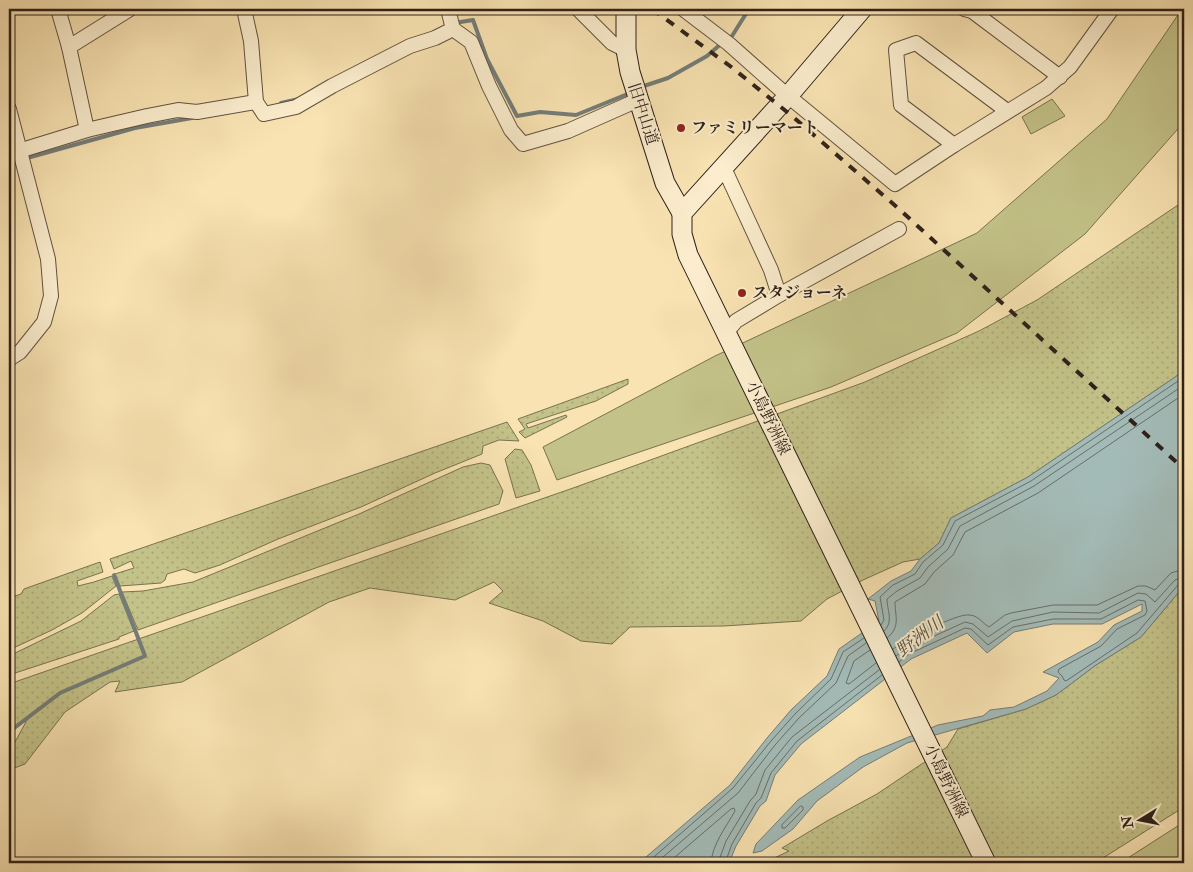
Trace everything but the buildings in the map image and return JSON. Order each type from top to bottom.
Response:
[{"type":"main road","name":"旧中山道","points":[[626,9],[626,50],[636,94],[665,183],[682,212]]},
{"type":"main road","points":[[682,212],[788,96],[862,9]]},
{"type":"main road","name":"小島野洲線","points":[[682,212],[682,234],[688,255],[986,863]]},
{"type":"street","points":[[58,9],[69,47],[88,130]]},
{"type":"street","points":[[69,47],[130,9]]},
{"type":"street","points":[[244,9],[251,41],[256,102],[264,114],[296,107],[332,86],[410,46],[435,38],[451,21],[471,42],[489,86],[511,130],[523,144],[568,132],[636,94]]},
{"type":"street","points":[[578,9],[612,43],[626,50]]},
{"type":"street","points":[[683,9],[726,42],[895,184],[1007,111],[1046,88],[1070,67],[1112,9]]},
{"type":"street","points":[[964,9],[972,11],[1060,76]]},
{"type":"street","points":[[954,145],[900,105],[896,50],[916,43],[1007,111]]},
{"type":"street","points":[[18,156],[88,130],[178,110],[196,112],[256,102]]},
{"type":"street","points":[[9,109],[18,156],[48,259],[51,296],[44,322],[20,352],[9,359]]},
{"type":"street","points":[[724,168],[771,270],[779,295]]},
{"type":"street","points":[[729,339],[736,321],[779,295],[899,229]]},
{"type":"shaded area","points":[[1182,9],[1184,9],[1184,122],[1085,234],[957,333],[831,387],[557,480],[543,447],[715,356],[977,233],[1107,119]]},
{"type":"shaded area","points":[[1052,99],[1065,116],[1031,134],[1022,117]]},
{"type":"shaded area","points":[[1184,198],[1184,371],[1028,477],[951,518],[939,543],[920,559],[903,562],[863,580],[827,599],[801,621],[724,626],[630,627],[612,644],[581,641],[543,621],[489,603],[503,591],[494,582],[455,600],[370,588],[329,602],[182,682],[115,692],[120,681],[110,682],[65,712],[25,764],[9,770],[9,753],[27,720],[9,732],[9,684],[576,487],[865,382],[979,331],[1037,300],[1181,203]]},
{"type":"shaded area","points":[[628,379],[628,384],[596,401],[526,424],[528,428],[566,415],[567,417],[525,438],[519,432],[525,429],[518,419]]},
{"type":"shaded area","points":[[507,422],[519,441],[499,440],[483,446],[482,454],[361,507],[278,539],[220,565],[195,573],[184,569],[167,574],[165,580],[161,583],[120,586],[115,574],[134,568],[131,561],[114,569],[110,559]]},
{"type":"shaded area","points":[[515,449],[522,450],[531,465],[540,491],[516,498],[505,459]]},
{"type":"shaded area","points":[[481,463],[490,465],[503,491],[499,504],[138,630],[122,592],[143,591],[193,582],[359,514],[463,467]]},
{"type":"shaded area","points":[[100,562],[103,572],[77,581],[78,586],[112,576],[116,586],[82,613],[52,630],[9,650],[9,598],[21,594],[24,589]]},
{"type":"shaded area","points":[[1184,586],[1184,807],[1095,863],[764,863],[789,851],[782,848],[877,794],[947,747],[958,729],[1026,709],[1056,695],[1096,665],[1141,637]]},
{"type":"shaded area","points":[[119,594],[134,631],[119,637],[119,639],[9,675],[9,656],[81,621],[114,595]]},
{"type":"shaded area","points":[[1184,822],[1184,863],[1120,863]]},
{"type":"water","name":"野洲川","points":[[1184,371],[1184,586],[1141,637],[1096,665],[1056,695],[1026,709],[907,743],[863,767],[817,801],[793,829],[762,851],[753,853],[756,844],[798,800],[860,757],[938,725],[983,716],[990,710],[1014,707],[1047,691],[1059,678],[1043,672],[1098,642],[1114,625],[1142,611],[1142,604],[1102,624],[1053,624],[1014,632],[987,653],[967,633],[911,659],[801,744],[775,775],[766,801],[760,806],[736,846],[729,863],[639,863],[730,785],[791,710],[827,676],[839,649],[879,621],[875,601],[868,599],[891,581],[911,571],[920,559],[939,543],[951,518],[1028,477]]},
{"type":"waterway","points":[[728,39],[732,36],[749,9]]},
{"type":"waterway","points":[[454,23],[473,20],[487,59],[517,116],[540,112],[576,115],[630,93]]},
{"type":"waterway","points":[[641,87],[668,78],[707,56],[722,43]]},
{"type":"waterway","points":[[281,103],[299,99]]},
{"type":"waterway","points":[[9,163],[135,128],[192,118]]},
{"type":"waterway","points":[[9,732],[60,693],[145,656],[114,575]]},
{"type":"railway","points":[[652,9],[730,66],[792,116],[899,209],[1184,469]]},
{"type":"place","name":"ファミリーマート","points":[[681,128]]},
{"type":"place","name":"スタジョーネ","points":[[742,293]]}]
